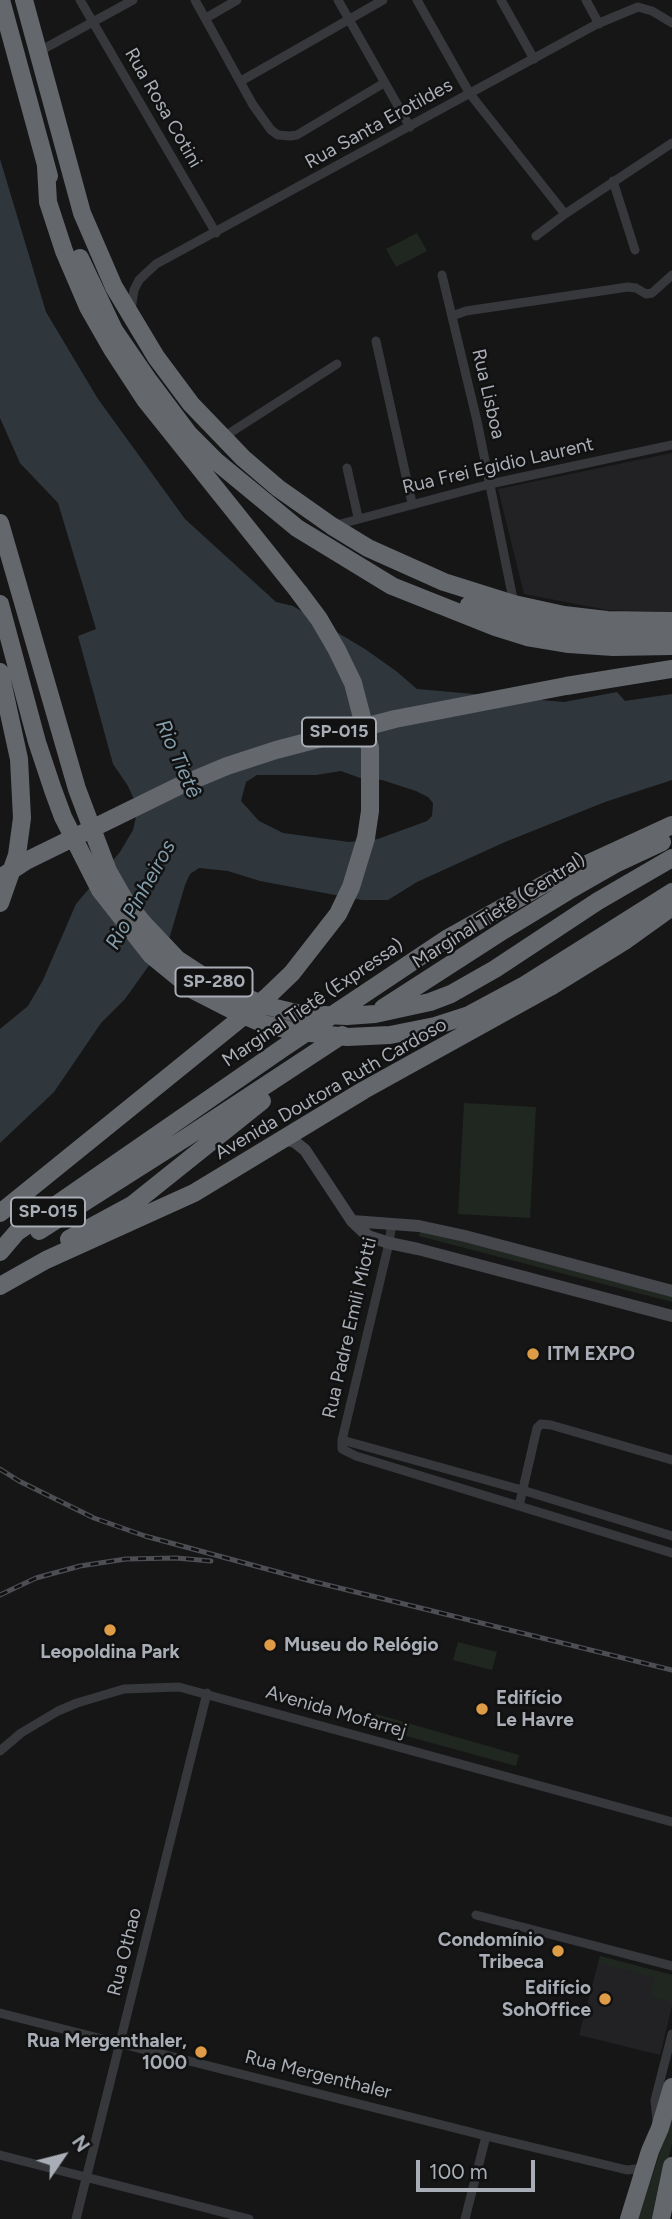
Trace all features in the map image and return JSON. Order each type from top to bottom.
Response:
[{"type":"highway","points":[[1,0],[46,167],[68,229],[114,330],[188,433],[217,462],[297,528],[392,586],[527,637],[584,645],[654,648],[672,646]]},
{"type":"highway","points":[[24,0],[82,213],[114,288],[156,358],[191,404],[222,438],[278,488],[332,526],[368,548],[422,573],[465,590],[564,615],[607,620],[672,621]]},
{"type":"highway","points":[[0,1213],[267,997],[307,956],[338,914],[351,887],[360,860],[370,811],[370,748],[353,683],[318,619],[146,401],[112,349],[88,307],[56,227],[48,201],[46,167]]},
{"type":"highway","name":"SP-280","points":[[0,523],[62,739],[94,840],[108,872],[124,899],[170,952],[206,978],[267,1006],[301,1014],[375,1014],[429,1002],[451,994],[495,969],[598,901],[672,858]]},
{"type":"highway","points":[[357,564],[461,603],[526,621],[612,634],[672,630]]},
{"type":"highway","points":[[0,604],[41,754],[63,817],[100,890],[151,955],[195,991],[236,1012],[264,1024],[293,1031],[347,1037],[390,1035],[435,1026],[469,1015],[523,986],[672,892]]},
{"type":"highway","name":"SP-015","points":[[0,878],[46,850],[179,786],[276,750],[395,719],[672,669]]},
{"type":"highway","points":[[0,672],[19,759],[22,793],[17,855],[0,903]]},
{"type":"highway","name":"Marginal Tietê (Expressa)","points":[[0,1254],[17,1232],[283,1048],[448,938],[548,882],[672,825]]},
{"type":"highway","name":"Marginal Tietê (Central)","points":[[0,1254],[187,1137],[504,930],[617,863],[672,838]]},
{"type":"highway","name":"Avenida Doutora Ruth Cardoso","points":[[0,1286],[46,1260],[194,1193],[393,1073],[551,987],[626,940],[672,907]]},
{"type":"highway","points":[[46,1260],[61,1243],[132,1205],[331,1048],[431,987],[438,973]]},
{"type":"highway","points":[[629,2219],[637,2176],[659,2131],[672,2087]]},
{"type":"highway","points":[[661,2219],[671,2173]]},
{"type":"street","name":"Rua Rosa Cotini","points":[[80,0],[216,233]]},
{"type":"street","points":[[38,51],[133,0]]},
{"type":"street","points":[[195,0],[271,130],[285,136],[297,135],[384,83]]},
{"type":"street","points":[[206,18],[237,0]]},
{"type":"street","points":[[338,0],[410,127]]},
{"type":"street","points":[[242,80],[383,0]]},
{"type":"street","points":[[416,0],[470,94],[565,214]]},
{"type":"street","points":[[500,0],[534,59]]},
{"type":"street","points":[[586,0],[600,23]]},
{"type":"street","name":"Rua Santa Erotildes","points":[[130,315],[134,290],[146,272],[600,23],[638,7],[652,11],[672,23]]},
{"type":"street","points":[[536,236],[672,143]]},
{"type":"street","points":[[613,181],[635,250]]},
{"type":"street","name":"Rua Lisboa","points":[[442,275],[480,433],[514,604]]},
{"type":"street","points":[[452,316],[466,311],[628,287],[646,294],[652,293],[672,275]]},
{"type":"street","points":[[376,341],[412,503]]},
{"type":"street","points":[[222,438],[337,364]]},
{"type":"street","name":"Rua Frei Egidio Laurent","points":[[332,526],[490,484],[672,445]]},
{"type":"street","points":[[347,468],[358,517]]},
{"type":"street","points":[[308,1124],[305,1137],[313,1160]]},
{"type":"street","points":[[283,1139],[300,1145],[313,1160],[352,1221],[368,1236],[672,1316]]},
{"type":"street","points":[[352,1221],[419,1226],[465,1236],[672,1291]]},
{"type":"street","name":"Rua Padre Emili Miotti","points":[[341,1440],[392,1223]]},
{"type":"street","points":[[418,1249],[413,1239],[419,1226]]},
{"type":"street","points":[[644,1308],[638,1293],[646,1284]]},
{"type":"street","points":[[519,1506],[537,1428],[541,1424],[672,1460]]},
{"type":"street","points":[[672,1536],[522,1490],[341,1440],[342,1449],[349,1454],[672,1553]]},
{"type":"street","points":[[600,1531],[604,1516]]},
{"type":"street","name":"Avenida Mofarrej","points":[[0,1751],[21,1733],[58,1711],[103,1694],[124,1689],[179,1687],[672,1822]]},
{"type":"street","name":"Rua Othao","points":[[76,2219],[207,1693]]},
{"type":"street","points":[[476,1915],[672,1966]]},
{"type":"street","name":"Rua Mergenthaler","points":[[0,2013],[637,2176]]},
{"type":"street","points":[[659,2131],[655,2100],[672,2034]]},
{"type":"street","points":[[465,2219],[486,2136]]},
{"type":"street","points":[[0,2155],[249,2219]]},
{"type":"street","points":[[635,2219],[637,2176]]},
{"type":"shaded area","points":[[417,233],[427,251],[396,267],[386,249]]},
{"type":"shaded area","points":[[672,453],[672,612],[607,610],[524,594],[498,489]]},
{"type":"shaded area","points":[[464,1103],[536,1107],[530,1218],[458,1214]]},
{"type":"shaded area","points":[[421,1228],[672,1294],[672,1302],[419,1236]]},
{"type":"shaded area","points":[[458,1642],[497,1652],[492,1670],[453,1660]]},
{"type":"shaded area","points":[[376,1714],[519,1755],[516,1766],[373,1727]]},
{"type":"shaded area","points":[[600,1956],[672,1975],[672,2006],[660,2055],[579,2035]]},
{"type":"shaded area","points":[[600,1956],[672,1975],[672,2002],[650,1996],[655,1978],[598,1963]]},
{"type":"shaded area","points":[[672,2115],[672,2143],[655,2219],[638,2219]]},
{"type":"water","points":[[0,159],[46,312],[98,399],[185,519],[276,602],[293,606],[365,649],[417,689],[564,702],[617,692],[625,701],[672,694],[672,780],[605,802],[505,842],[417,882],[388,900],[362,900],[260,881],[228,871],[199,868],[190,874],[185,885],[170,936],[125,999],[101,1023],[54,1092],[0,1143],[0,1029],[28,1006],[43,980],[76,904],[120,852],[133,830],[138,808],[128,786],[113,764],[78,636],[96,629],[58,503],[20,463],[0,418]],"holes":[[[341,771],[363,779],[382,780],[428,797],[433,803],[432,816],[427,821],[378,839],[349,842],[283,833],[259,821],[241,801],[246,782],[257,775],[316,775]]]},
{"type":"railway","points":[[0,1469],[94,1518],[145,1536],[311,1581],[672,1670]]},
{"type":"railway","points":[[0,1595],[36,1578],[80,1566],[126,1559],[176,1558],[211,1561]]},
{"type":"place","name":"ITM EXPO","points":[[533,1354]]},
{"type":"place","name":"Leopoldina Park","points":[[110,1630]]},
{"type":"place","name":"Museu do Relógio","points":[[270,1645]]},
{"type":"place","name":"Edifício Le Havre","points":[[482,1709]]},
{"type":"place","name":"Condomínio Tribeca","points":[[558,1951]]},
{"type":"place","name":"Edifício SohOffice","points":[[605,1999]]},
{"type":"place","name":"Rua Mergenthaler, 1000","points":[[201,2052]]},
{"type":"water label","name":"Rio Tietê","points":[[178,759]]},
{"type":"water label","name":"Rio Pinheiros","points":[[141,895]]}]
